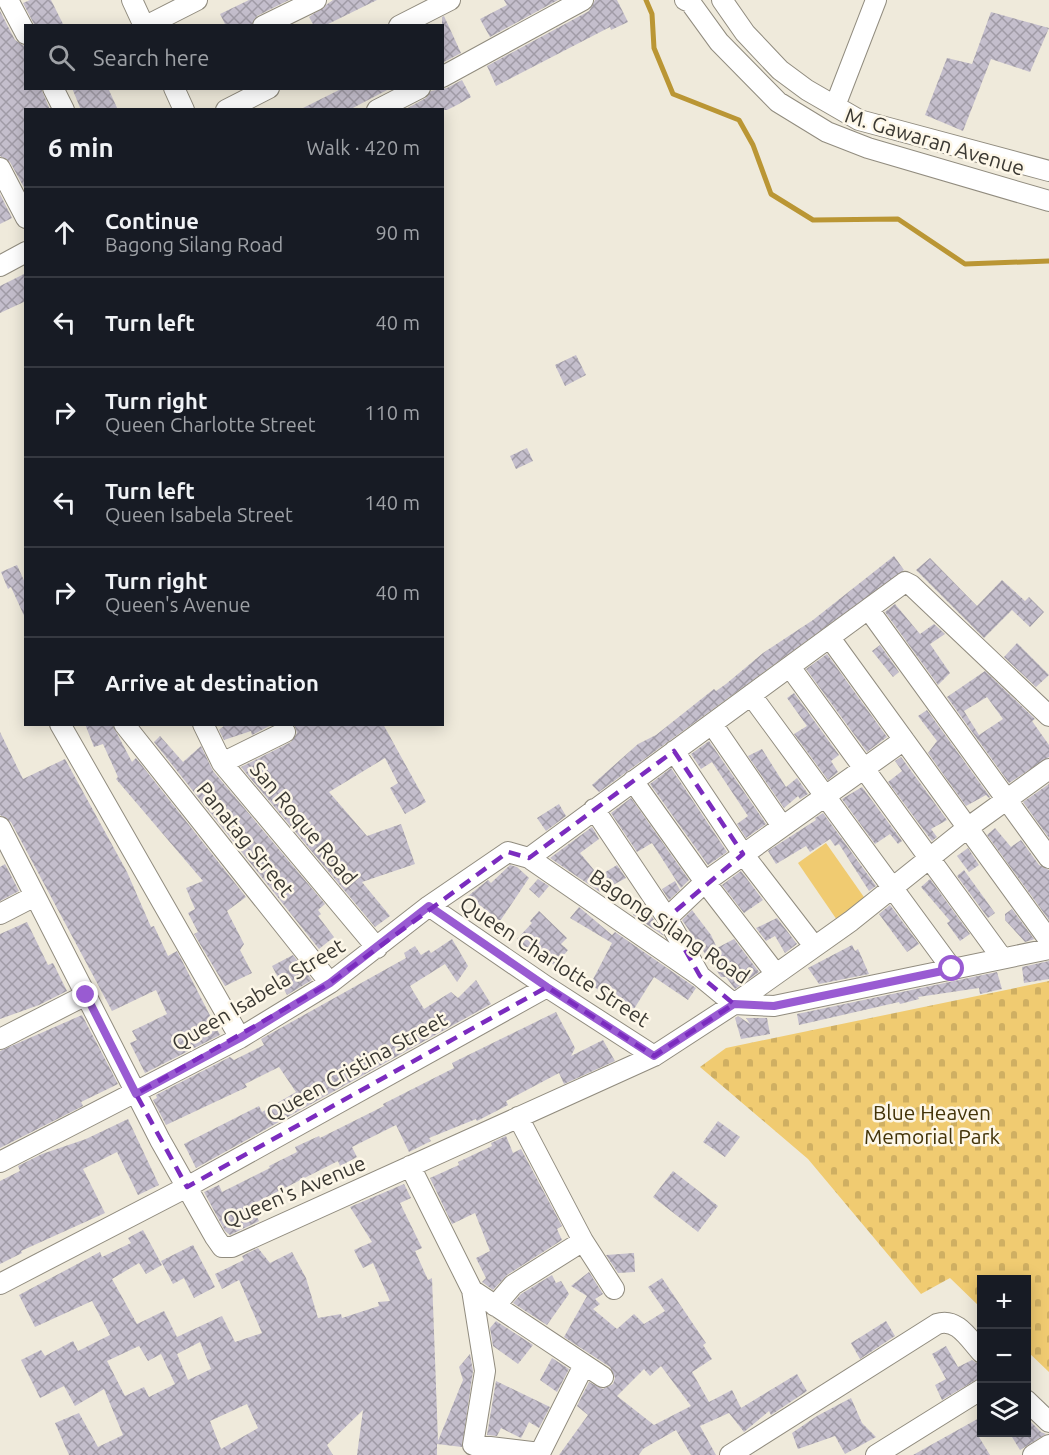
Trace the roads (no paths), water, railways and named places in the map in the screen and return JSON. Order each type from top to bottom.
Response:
[{"type":"street","points":[[8,0],[24,30]]},
{"type":"street","points":[[132,0],[144,24]]},
{"type":"street","points":[[149,24],[197,0]]},
{"type":"street","points":[[267,24],[316,0]]},
{"type":"street","points":[[405,24],[450,0]]},
{"type":"street","points":[[444,76],[583,0]]},
{"type":"street","name":"M. Gawaran Avenue","points":[[685,0],[690,2],[719,42],[778,102],[827,132],[868,148],[1049,201]]},
{"type":"street","points":[[722,0],[745,33],[780,70],[859,120],[1049,171]]},
{"type":"street","points":[[835,106],[876,0]]},
{"type":"street","points":[[54,90],[63,108]]},
{"type":"street","points":[[175,90],[183,108]]},
{"type":"street","points":[[230,108],[265,90]]},
{"type":"street","points":[[381,108],[416,90]]},
{"type":"street","points":[[0,168],[24,214]]},
{"type":"street","points":[[0,266],[24,253]]},
{"type":"street","points":[[429,906],[508,852],[529,858],[870,610],[898,585],[905,582],[911,585],[1049,716]]},
{"type":"street","points":[[870,610],[1049,858]]},
{"type":"street","points":[[830,638],[966,829],[1049,940]]},
{"type":"street","points":[[790,667],[1002,958]]},
{"type":"street","points":[[751,695],[952,969]]},
{"type":"street","points":[[712,724],[782,826]]},
{"type":"street","points":[[61,726],[240,1038]]},
{"type":"street","name":"Panatag Street","points":[[126,726],[330,983]]},
{"type":"street","name":"San Roque Road","points":[[204,726],[222,763],[377,948]]},
{"type":"street","points":[[222,763],[285,732]]},
{"type":"street","points":[[668,918],[705,882],[904,740]]},
{"type":"street","points":[[674,751],[743,854],[814,946]]},
{"type":"street","name":"Queen's Avenue","points":[[0,827],[136,1094],[187,1187],[222,1247],[232,1247],[654,1056],[776,974],[893,888],[966,829],[1047,773]]},
{"type":"street","points":[[633,781],[705,882],[776,974]]},
{"type":"street","points":[[594,809],[668,918],[700,976]]},
{"type":"street","name":"Bagong Silang Road","points":[[529,858],[700,976],[734,1004],[774,1006],[1049,949]]},
{"type":"street","points":[[0,914],[34,896]]},
{"type":"street","name":"Queen Isabela Street","points":[[0,1162],[136,1094],[240,1038],[330,983],[429,906]]},
{"type":"street","name":"Queen Charlotte Street","points":[[429,906],[547,987],[654,1056]]},
{"type":"street","name":"Queen Cristina Street","points":[[0,1284],[187,1187],[547,987]]},
{"type":"street","points":[[0,1039],[86,995]]},
{"type":"street","points":[[518,1117],[583,1241],[614,1289]]},
{"type":"street","points":[[410,1166],[472,1290],[485,1371],[473,1450],[540,1453],[583,1366]]},
{"type":"street","points":[[495,1306],[513,1285],[583,1241]]},
{"type":"street","points":[[472,1290],[583,1366],[603,1377]]},
{"type":"street","points":[[730,1455],[937,1324],[947,1321],[954,1323],[977,1349]]},
{"type":"street","points":[[876,1455],[977,1392]]},
{"type":"street","points":[[1031,1405],[1049,1422]]},
{"type":"street","points":[[1033,1455],[1049,1445]]},
{"type":"waterway","points":[[646,0],[652,14],[654,48],[673,94],[739,120],[753,145],[771,194],[813,220],[898,219],[965,264],[1049,261]]},
{"type":"park label","name":"Blue Heaven Memorial Park","points":[[932,1124]]}]
